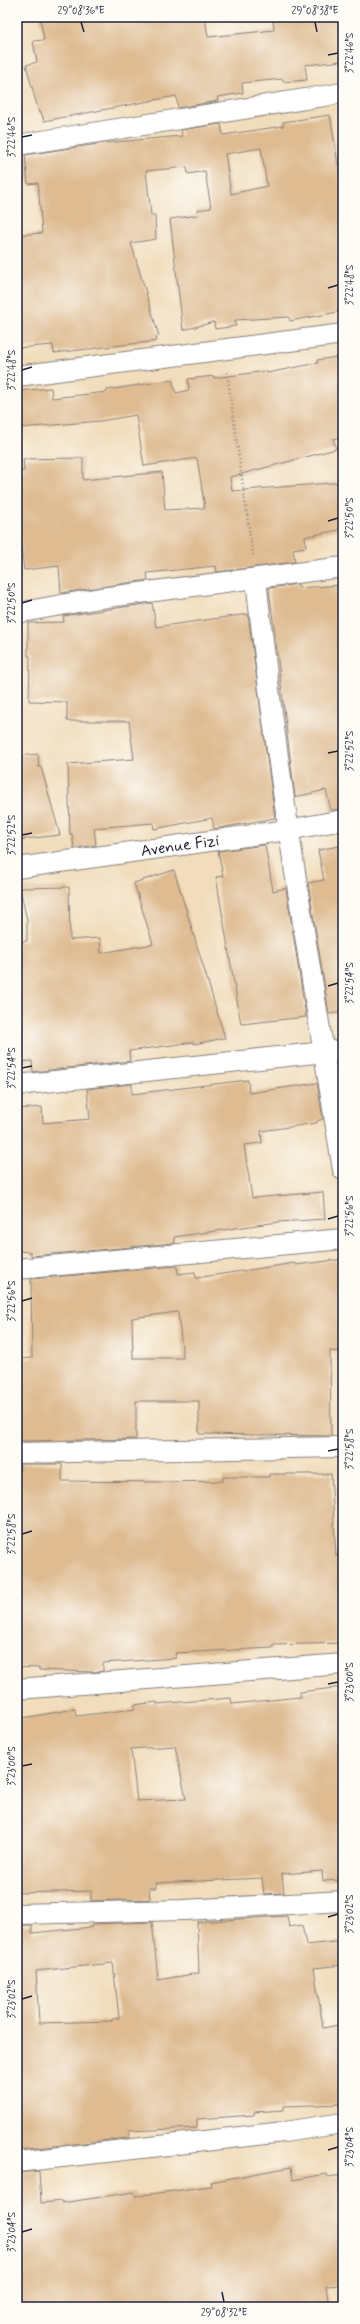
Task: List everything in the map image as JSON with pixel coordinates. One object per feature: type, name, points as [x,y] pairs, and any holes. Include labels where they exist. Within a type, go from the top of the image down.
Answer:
[{"type":"street","points":[[17,145],[343,93]]},
{"type":"street","points":[[17,376],[224,351],[343,334]]},
{"type":"street","points":[[17,613],[100,598],[343,567]]},
{"type":"street","points":[[256,579],[269,702],[288,830],[334,1051],[343,1170]]},
{"type":"street","name":"Avenue Fizi","points":[[17,868],[288,830],[343,820]]},
{"type":"street","points":[[17,1085],[334,1051]]},
{"type":"street","points":[[17,1269],[343,1239]]},
{"type":"street","points":[[17,1453],[343,1448]]},
{"type":"street","points":[[17,1689],[343,1664]]},
{"type":"street","points":[[17,1914],[184,1910],[343,1901]]},
{"type":"street","points":[[17,2162],[284,2132],[343,2123]]},
{"type":"path","points":[[224,351],[256,579]]},
{"type":"building","points":[[40,17],[205,17],[208,37],[274,30],[273,17],[343,17],[343,61],[305,65],[307,80],[283,82],[283,79],[242,83],[243,93],[217,97],[218,101],[178,108],[176,96],[44,121],[41,112],[39,113],[26,65],[37,62],[33,41],[44,40]]},
{"type":"building","points":[[330,115],[340,177],[343,177],[343,311],[290,321],[289,317],[235,320],[236,326],[215,329],[214,322],[183,330],[170,219],[198,215],[197,210],[211,208],[205,171],[188,174],[187,167],[146,171],[151,215],[155,215],[156,239],[131,243],[159,336],[156,337],[157,341],[54,353],[53,345],[17,348],[17,235],[42,233],[38,183],[28,184],[25,155],[104,143],[182,136],[181,130],[221,124],[223,135],[283,126],[283,122]],"holes":[[[261,148],[267,186],[231,194],[225,154]]]},
{"type":"building","points":[[343,356],[343,437],[333,439],[336,449],[230,477],[232,491],[343,482],[343,529],[305,537],[306,547],[293,549],[295,562],[217,572],[216,566],[147,573],[148,580],[61,593],[59,566],[24,570],[17,512],[17,472],[24,471],[23,459],[83,458],[83,480],[162,472],[165,510],[205,508],[197,458],[144,466],[136,415],[100,421],[20,428],[17,391],[51,388],[52,398],[107,392],[107,390],[172,380],[176,393],[189,390],[188,379],[214,376],[214,378],[266,371],[267,373],[318,363],[317,360]]},
{"type":"building","points":[[298,584],[298,588],[343,585],[343,809],[331,810],[326,790],[295,797],[269,588]]},
{"type":"building","points":[[152,603],[156,627],[248,614],[275,818],[214,829],[212,818],[154,829],[153,823],[94,828],[96,845],[74,848],[72,834],[70,834],[68,764],[134,759],[129,721],[67,721],[67,702],[29,701],[30,656],[28,656],[28,623],[64,622],[63,616]]},
{"type":"building","points":[[38,754],[39,767],[41,767],[60,835],[17,840],[17,756]]},
{"type":"building","points":[[265,845],[273,891],[286,888],[306,1017],[241,1024],[216,877],[223,876],[218,851]]},
{"type":"building","points":[[339,846],[343,870],[343,957],[340,958],[341,965],[337,965],[343,1012],[329,1014],[308,883],[324,880],[318,850]]},
{"type":"building","points":[[174,870],[225,1038],[194,1044],[194,1042],[129,1051],[130,1061],[33,1072],[32,1061],[17,1062],[17,942],[27,941],[27,920],[20,888],[69,887],[70,940],[100,938],[101,953],[153,944],[134,883]]},
{"type":"building","points":[[248,1080],[249,1093],[317,1083],[323,1119],[317,1121],[317,1123],[261,1131],[262,1143],[244,1145],[252,1198],[323,1192],[325,1219],[278,1222],[174,1237],[175,1243],[31,1256],[31,1252],[17,1251],[17,1109],[42,1107],[43,1123],[90,1119],[87,1089],[132,1084],[132,1094]]},
{"type":"building","points":[[343,1259],[343,1352],[330,1351],[331,1436],[199,1434],[199,1401],[136,1401],[136,1439],[19,1441],[20,1359],[32,1358],[31,1279],[177,1266],[178,1274],[195,1272],[196,1278],[295,1263],[296,1265]],"holes":[[[178,1312],[183,1358],[133,1358],[132,1318]]]},
{"type":"building","points":[[19,1464],[62,1464],[62,1481],[223,1481],[223,1477],[269,1477],[269,1474],[331,1474],[336,1556],[343,1555],[343,1643],[273,1645],[273,1648],[175,1653],[176,1658],[103,1663],[103,1671],[94,1672],[39,1670],[39,1668],[17,1667],[19,1503],[17,1503],[17,1470],[20,1470]]},
{"type":"building","points":[[343,1687],[343,1880],[323,1881],[322,1871],[282,1874],[284,1893],[264,1894],[262,1878],[156,1883],[156,1888],[149,1888],[150,1899],[91,1901],[91,1891],[17,1893],[17,1719],[75,1709],[76,1716],[135,1709],[134,1705],[157,1702],[157,1704],[231,1698],[232,1704],[300,1697],[300,1692]],"holes":[[[175,1746],[186,1799],[137,1801],[131,1749]]]},
{"type":"building","points":[[287,1916],[289,1927],[302,1925],[306,1945],[343,1941],[343,1965],[314,1968],[323,2028],[343,2024],[343,2104],[283,2106],[283,2110],[254,2112],[254,2115],[197,2119],[197,2128],[129,2131],[129,2138],[17,2150],[17,1925],[32,1925],[32,1933],[92,1927],[92,1924],[152,1922],[158,1980],[199,1973],[197,1922]],"holes":[[[113,1963],[119,2018],[112,2019],[112,2021],[39,2023],[36,1971]]]},
{"type":"building","points":[[291,2167],[293,2180],[326,2174],[327,2177],[343,2175],[343,2250],[337,2251],[339,2285],[326,2286],[329,2307],[17,2307],[17,2173],[39,2171],[41,2203],[62,2201],[62,2203],[134,2192],[135,2196],[211,2186],[210,2182]]}]
